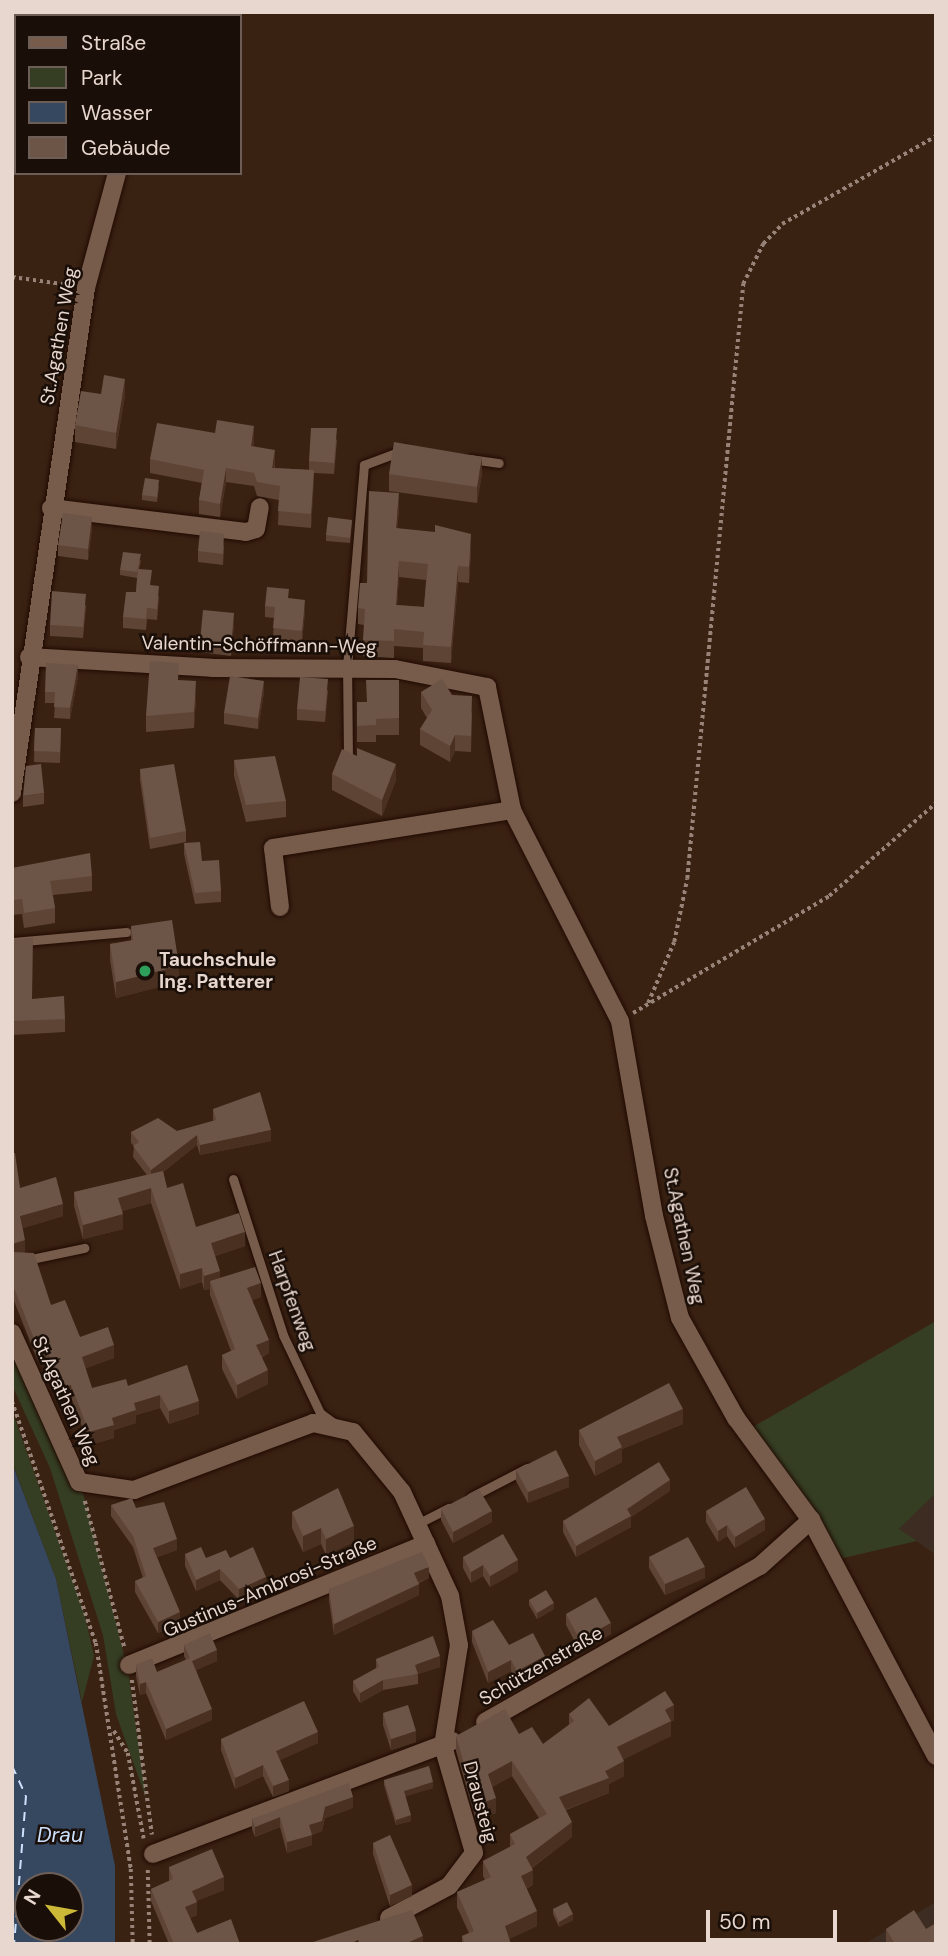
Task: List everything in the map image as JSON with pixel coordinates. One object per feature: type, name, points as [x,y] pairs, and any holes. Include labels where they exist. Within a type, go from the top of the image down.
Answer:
[{"type":"street","name":"St.Agathen Weg","points":[[12,793],[29,657],[86,288],[116,175]]},
{"type":"street","points":[[51,508],[246,532],[256,529],[260,507]]},
{"type":"street","name":"Valentin-Schöffmann-Weg","points":[[29,657],[212,668],[347,667],[487,687]]},
{"type":"street","name":"St.Agathen Weg","points":[[487,687],[512,810],[620,1021],[654,1216],[680,1318],[736,1418],[811,1520],[936,1756]]},
{"type":"street","points":[[280,907],[274,848],[512,810]]},
{"type":"street","name":"St.Agathen Weg","points":[[12,1333],[79,1482],[134,1490],[289,1429],[336,1424]]},
{"type":"street","points":[[336,1424],[367,1444],[417,1524],[450,1596],[459,1645],[443,1746]]},
{"type":"street","name":"Schützenstraße","points":[[150,1854],[443,1746],[760,1566],[811,1520]]},
{"type":"street","name":"Gustinus-Ambrosi-Straße","points":[[129,1665],[426,1544]]},
{"type":"street","name":"Drausteig","points":[[370,1925],[449,1886],[470,1863],[472,1846],[443,1746]]},
{"type":"lane","points":[[348,758],[347,667],[363,465],[397,449],[423,453]]},
{"type":"lane","points":[[461,458],[499,463]]},
{"type":"lane","points":[[12,942],[127,932]]},
{"type":"lane","name":"Harpfenweg","points":[[233,1179],[283,1335],[320,1413],[336,1424]]},
{"type":"lane","points":[[12,1263],[84,1248]]},
{"type":"lane","points":[[417,1524],[532,1465]]},
{"type":"path","points":[[648,1003],[674,942],[687,879],[743,284],[782,224],[936,136]]},
{"type":"path","points":[[12,277],[86,288]]},
{"type":"path","points":[[620,1021],[829,896],[936,803]]},
{"type":"path","points":[[12,1401],[96,1643],[114,1731],[133,1944]]},
{"type":"path","points":[[79,1482],[129,1665],[150,1854],[150,1944]]},
{"type":"path","points":[[114,1731],[128,1753],[150,1854]]},
{"type":"shaded area","points":[[936,1493],[936,1555],[899,1529]]},
{"type":"shaded area","points":[[936,1902],[936,1944],[864,1944]]},
{"type":"green space","points":[[936,1321],[936,1493],[899,1529],[917,1541],[843,1558],[751,1428]]},
{"type":"green space","points":[[12,1344],[83,1493],[128,1671],[146,1798],[116,1714],[103,1635],[50,1468],[12,1385]]},
{"type":"green space","points":[[12,1411],[84,1612],[94,1656],[82,1702],[56,1579],[12,1462]]},
{"type":"water","name":"Drau","points":[[12,1463],[56,1579],[115,1866],[115,1944],[12,1944]]},
{"type":"building","points":[[104,375],[125,379],[116,433],[75,425],[81,391],[101,394]]},
{"type":"building","points":[[217,420],[254,426],[251,446],[275,450],[272,468],[314,470],[311,514],[278,511],[280,486],[257,482],[254,473],[226,468],[220,504],[199,500],[204,470],[150,459],[157,423],[215,433]]},
{"type":"building","points":[[311,428],[337,428],[334,463],[309,461]]},
{"type":"building","points":[[394,442],[482,457],[477,487],[389,474]]},
{"type":"building","points":[[145,478],[159,480],[157,497],[142,495]]},
{"type":"building","points":[[369,491],[399,493],[396,528],[435,532],[435,525],[471,534],[469,567],[458,566],[451,647],[423,645],[424,632],[394,629],[394,641],[363,640],[365,609],[358,608],[360,583],[367,583]],"holes":[[[399,561],[428,564],[424,607],[396,605]]]},
{"type":"building","points":[[63,513],[92,517],[88,549],[58,545]]},
{"type":"building","points":[[328,517],[352,520],[350,538],[326,535]]},
{"type":"building","points":[[200,531],[224,534],[223,554],[198,551]]},
{"type":"building","points":[[123,552],[141,554],[137,572],[120,570]]},
{"type":"building","points":[[138,569],[152,570],[150,585],[159,586],[157,609],[147,608],[146,619],[123,617],[126,592],[136,592]]},
{"type":"building","points":[[267,587],[289,589],[288,598],[305,600],[302,631],[273,628],[275,607],[265,606]]},
{"type":"building","points":[[52,591],[86,594],[83,627],[50,625]]},
{"type":"building","points":[[203,610],[234,613],[231,645],[200,641]]},
{"type":"building","points":[[150,661],[179,663],[178,680],[196,681],[194,712],[146,716]]},
{"type":"building","points":[[46,663],[78,665],[70,708],[54,707],[55,692],[45,692]]},
{"type":"building","points":[[230,676],[264,681],[258,718],[224,713]]},
{"type":"building","points":[[300,677],[328,679],[325,711],[297,709]]},
{"type":"building","points":[[442,679],[452,695],[472,696],[471,736],[455,735],[450,746],[420,729],[432,710],[421,692]]},
{"type":"building","points":[[366,680],[399,680],[399,718],[376,719],[376,725],[357,726],[357,702],[367,702]]},
{"type":"building","points":[[35,728],[61,728],[60,752],[34,751]]},
{"type":"building","points":[[357,748],[396,764],[382,800],[332,774],[342,749],[357,756]]},
{"type":"building","points":[[275,756],[286,801],[246,805],[234,760]]},
{"type":"building","points":[[41,764],[44,793],[23,796],[26,766]]},
{"type":"building","points":[[174,764],[186,831],[150,838],[140,769]]},
{"type":"building","points":[[200,842],[202,861],[219,860],[221,891],[195,893],[184,843]]},
{"type":"building","points":[[90,853],[92,876],[50,881],[55,908],[24,913],[22,899],[12,900],[12,868]]},
{"type":"building","name":"Tauchschule Ing. Patterer","points":[[172,920],[179,966],[116,982],[110,944],[133,940],[131,926]]},
{"type":"building","points":[[33,938],[32,999],[64,996],[65,1019],[12,1021],[12,939]]},
{"type":"building","points":[[260,1092],[271,1130],[200,1145],[197,1135],[151,1170],[133,1146],[139,1142],[131,1132],[158,1118],[177,1131],[216,1120],[213,1109]]},
{"type":"building","points":[[12,1153],[15,1153],[20,1188],[56,1177],[63,1204],[20,1216],[25,1240],[12,1244]]},
{"type":"building","points":[[163,1171],[167,1188],[183,1183],[196,1227],[239,1213],[245,1232],[211,1243],[220,1271],[204,1276],[202,1268],[180,1274],[151,1188],[118,1198],[123,1214],[83,1225],[74,1192]]},
{"type":"building","points":[[12,1252],[34,1253],[51,1305],[65,1300],[80,1337],[108,1327],[114,1345],[82,1357],[92,1388],[126,1379],[128,1386],[187,1365],[199,1401],[169,1411],[160,1395],[134,1403],[136,1410],[112,1418],[114,1425],[89,1432],[71,1385],[61,1388],[46,1346],[38,1349],[12,1283]]},
{"type":"building","points":[[255,1267],[261,1283],[247,1288],[269,1340],[256,1345],[268,1370],[237,1385],[222,1355],[235,1349],[210,1281]]},
{"type":"building","points":[[669,1383],[683,1409],[617,1437],[622,1447],[595,1461],[579,1430]]},
{"type":"building","points":[[556,1450],[569,1476],[528,1492],[516,1470]]},
{"type":"building","points":[[659,1462],[670,1480],[627,1509],[631,1516],[576,1546],[563,1521]]},
{"type":"building","points":[[746,1487],[765,1519],[735,1537],[727,1525],[718,1531],[706,1511]]},
{"type":"building","points":[[338,1488],[354,1526],[326,1539],[321,1528],[303,1536],[292,1512]]},
{"type":"building","points":[[479,1489],[492,1511],[453,1532],[441,1509]]},
{"type":"building","points":[[132,1498],[136,1508],[164,1502],[177,1539],[153,1548],[180,1612],[158,1622],[135,1581],[146,1576],[133,1536],[111,1505]]},
{"type":"building","points":[[503,1534],[518,1560],[490,1576],[483,1565],[471,1572],[463,1557]]},
{"type":"building","points":[[688,1537],[705,1567],[665,1584],[649,1557]]},
{"type":"building","points":[[201,1547],[206,1558],[226,1550],[230,1558],[253,1547],[266,1577],[239,1589],[220,1569],[196,1580],[185,1554]]},
{"type":"building","points":[[422,1552],[429,1567],[414,1573],[419,1584],[334,1624],[329,1589]]},
{"type":"building","points":[[546,1590],[554,1603],[537,1613],[529,1600]]},
{"type":"building","points":[[596,1597],[611,1623],[580,1640],[566,1614]]},
{"type":"building","points":[[493,1620],[509,1645],[533,1633],[545,1656],[517,1671],[511,1660],[488,1672],[472,1631]]},
{"type":"building","points":[[210,1633],[217,1650],[192,1661],[212,1709],[166,1729],[146,1682],[140,1684],[136,1665],[152,1658],[157,1672],[190,1658],[184,1645]]},
{"type":"building","points":[[433,1636],[440,1656],[415,1665],[418,1674],[383,1680],[360,1693],[353,1681],[379,1667],[376,1659]]},
{"type":"building","points":[[665,1691],[674,1705],[665,1710],[671,1721],[617,1747],[624,1761],[605,1771],[609,1778],[559,1797],[572,1822],[526,1857],[533,1870],[521,1876],[537,1911],[505,1926],[511,1944],[465,1944],[462,1936],[474,1931],[457,1892],[491,1877],[483,1861],[515,1844],[510,1834],[547,1814],[512,1761],[488,1774],[496,1798],[476,1805],[456,1736],[505,1709],[519,1734],[532,1727],[543,1744],[574,1721],[569,1714],[589,1698],[609,1726]]},
{"type":"building","points":[[304,1701],[318,1732],[276,1751],[289,1780],[273,1786],[263,1765],[235,1778],[221,1739]]},
{"type":"building","points":[[408,1705],[416,1731],[391,1739],[383,1713]]},
{"type":"building","points":[[429,1766],[433,1782],[404,1791],[411,1815],[396,1820],[384,1780]]},
{"type":"building","points":[[349,1783],[353,1797],[325,1807],[322,1821],[309,1825],[312,1835],[287,1842],[280,1817],[255,1827],[252,1819]]},
{"type":"building","points":[[390,1835],[412,1885],[390,1895],[373,1843]]},
{"type":"building","points":[[212,1849],[224,1877],[192,1891],[197,1902],[185,1907],[197,1933],[231,1919],[240,1944],[174,1944],[151,1889],[173,1879],[169,1867]]},
{"type":"building","points":[[567,1902],[573,1914],[559,1922],[553,1909]]},
{"type":"building","points":[[412,1910],[423,1936],[405,1944],[360,1944],[358,1940],[350,1944],[307,1944]]},
{"type":"building","points":[[914,1910],[926,1929],[936,1923],[936,1944],[895,1944],[886,1929]]},
{"type":"ferry route","points":[[12,1766],[26,1796],[14,1944]]},
{"type":"place","name":"Tauchschule Ing. Patterer","points":[[145,971]]}]
